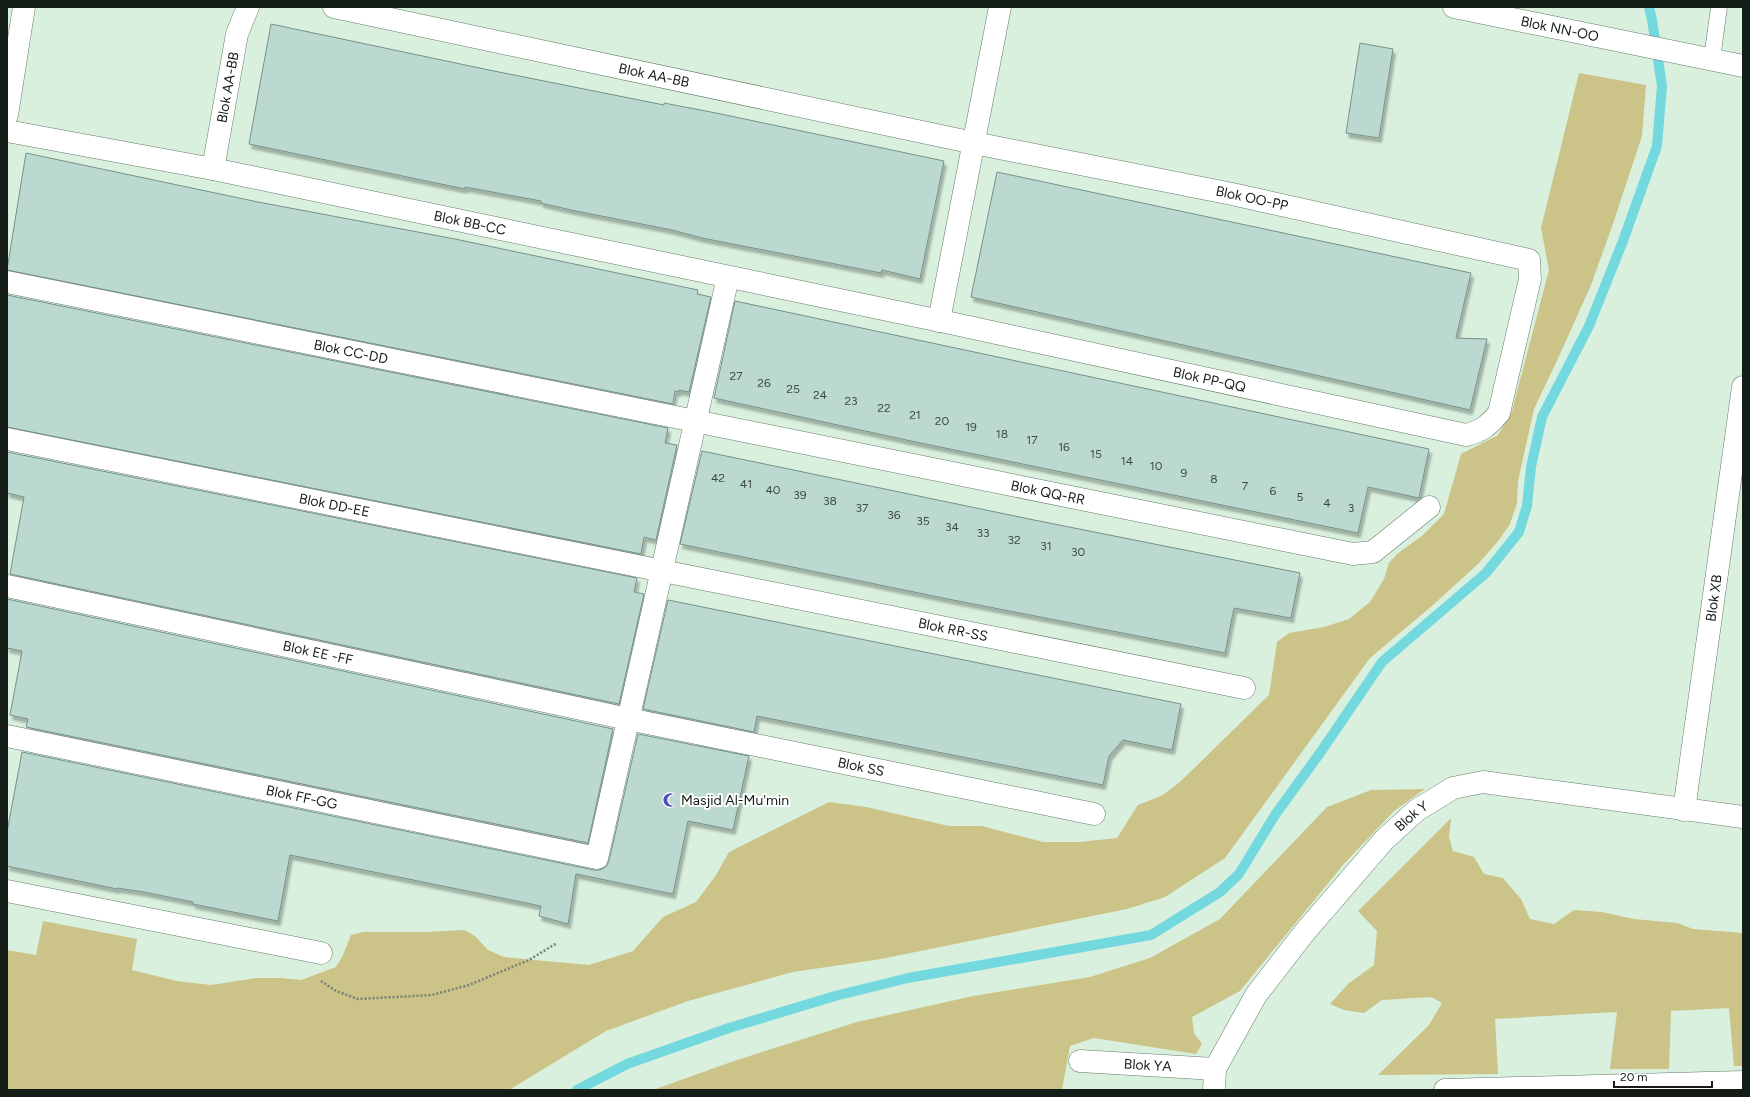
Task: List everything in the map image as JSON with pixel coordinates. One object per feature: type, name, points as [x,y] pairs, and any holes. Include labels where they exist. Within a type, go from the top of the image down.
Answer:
[{"type":"street","points":[[7,115],[11,62],[24,7]]},
{"type":"street","name":"Blok AA-BB","points":[[213,169],[237,34],[248,7]]},
{"type":"street","name":"Blok AA-BB","points":[[334,7],[974,143]]},
{"type":"street","points":[[939,321],[1000,7]]},
{"type":"street","name":"Blok NN-OO","points":[[1454,7],[1743,66]]},
{"type":"street","name":"Blok BB-CC","points":[[7,131],[213,169],[939,321]]},
{"type":"street","name":"Blok OO-PP","points":[[974,143],[1232,194],[1529,260],[1530,279],[1498,413],[1480,432]]},
{"type":"street","points":[[628,720],[728,277]]},
{"type":"street","name":"Blok CC-DD","points":[[7,282],[695,422]]},
{"type":"street","name":"Blok PP-QQ","points":[[939,321],[1466,435],[1480,432]]},
{"type":"street","name":"Blok XB","points":[[1684,810],[1743,387]]},
{"type":"street","name":"Blok QQ-RR","points":[[695,422],[1353,554],[1373,552],[1429,507]]},
{"type":"street","name":"Blok DD-EE","points":[[7,439],[661,571]]},
{"type":"street","name":"Blok RR-SS","points":[[661,571],[1244,688]]},
{"type":"street","name":"Blok EE -FF","points":[[7,586],[628,720]]},
{"type":"street","name":"Blok SS","points":[[628,720],[1094,814]]},
{"type":"street","name":"Blok FF-GG","points":[[7,736],[597,858],[628,720]]},
{"type":"street","name":"Blok Y","points":[[1215,1080],[1256,995],[1350,878],[1384,840],[1416,810],[1453,788],[1483,782],[1743,817]]},
{"type":"street","points":[[7,891],[321,953]]},
{"type":"street","name":"Blok YA","points":[[1080,1061],[1215,1080]]},
{"type":"street","points":[[1445,1090],[1743,1082]]},
{"type":"lane","points":[[1712,59],[1719,7]]},
{"type":"path","points":[[316,976],[336,991],[358,999],[432,995],[475,982],[529,960],[558,943]]},
{"type":"shaded area","points":[[1579,73],[1646,85],[1642,136],[1591,285],[1534,409],[1518,481],[1517,503],[1510,524],[1499,540],[1478,564],[1433,605],[1370,658],[1225,858],[1165,897],[1127,909],[881,959],[793,972],[688,1001],[606,1031],[509,1090],[7,1090],[7,950],[36,955],[43,921],[137,939],[132,970],[177,981],[211,985],[256,978],[301,980],[336,967],[343,955],[351,935],[363,932],[427,932],[464,930],[475,936],[488,950],[504,957],[589,965],[633,951],[663,917],[696,902],[716,875],[729,852],[829,802],[866,807],[949,826],[982,826],[1043,842],[1079,842],[1117,838],[1138,805],[1163,795],[1181,781],[1269,695],[1277,642],[1289,633],[1324,627],[1349,619],[1370,602],[1384,579],[1389,563],[1397,554],[1423,535],[1444,514],[1461,454],[1498,435],[1512,411],[1549,270],[1541,228]]},
{"type":"shaded area","points":[[1425,789],[1394,811],[1343,865],[1240,991],[1192,1017],[1194,1033],[1202,1044],[1196,1054],[1094,1038],[1070,1046],[1062,1090],[653,1090],[734,1061],[857,1022],[973,996],[1090,977],[1150,958],[1220,919],[1327,807],[1371,790]]},
{"type":"shaded area","points":[[1451,818],[1449,837],[1453,851],[1474,857],[1484,874],[1503,878],[1521,899],[1530,919],[1554,924],[1574,910],[1602,912],[1634,919],[1677,923],[1693,929],[1743,933],[1743,1066],[1734,1066],[1729,1008],[1671,1011],[1669,1069],[1610,1069],[1617,1012],[1495,1019],[1498,1074],[1378,1075],[1429,1025],[1442,1003],[1431,997],[1382,1000],[1364,1013],[1344,1010],[1330,1004],[1348,984],[1374,965],[1377,931],[1358,911]]},
{"type":"building","points":[[271,24],[489,70],[664,105],[664,103],[716,113],[944,161],[920,279],[882,270],[881,273],[702,238],[672,230],[571,210],[541,203],[541,201],[465,187],[465,189],[249,144]]},
{"type":"building","points":[[1360,43],[1393,49],[1379,138],[1346,133]]},
{"type":"building","points":[[26,153],[258,202],[455,239],[698,290],[697,294],[711,297],[689,392],[679,390],[679,392],[675,391],[673,404],[7,270]]},
{"type":"building","points":[[997,172],[1471,273],[1456,338],[1487,339],[1470,410],[971,297]]},
{"type":"building","points":[[7,295],[668,428],[665,443],[677,445],[656,540],[644,537],[641,554],[7,427]]},
{"type":"building","points":[[735,301],[1429,449],[1419,498],[1368,487],[1358,533],[911,441],[714,398]]},
{"type":"building","points":[[702,451],[1034,520],[1300,573],[1291,618],[1234,608],[1225,653],[953,600],[680,544]]},
{"type":"building","points":[[7,452],[637,578],[634,592],[644,594],[619,704],[10,574],[24,497],[7,493]]},
{"type":"building","points":[[7,599],[613,729],[588,843],[26,727],[28,719],[10,715],[22,651],[7,648]]},
{"type":"building","points":[[668,600],[1181,704],[1172,750],[1123,740],[1109,756],[1103,785],[757,716],[754,732],[643,709]]},
{"type":"building","points":[[638,734],[749,756],[733,830],[688,821],[673,894],[576,874],[568,924],[539,916],[541,906],[290,855],[278,921],[193,904],[193,902],[144,892],[117,889],[7,866],[7,832],[22,752],[594,870],[600,870],[606,867],[609,861]]},
{"type":"waterway","points":[[577,1090],[627,1064],[729,1028],[835,996],[908,978],[1151,935],[1220,892],[1239,874],[1275,815],[1320,753],[1382,662],[1486,573],[1519,532],[1527,506],[1531,467],[1542,417],[1589,326],[1623,241],[1657,146],[1662,86],[1649,7]]},
{"type":"place","name":"Masjid Al-Mu'min","points":[[670,800]]}]
